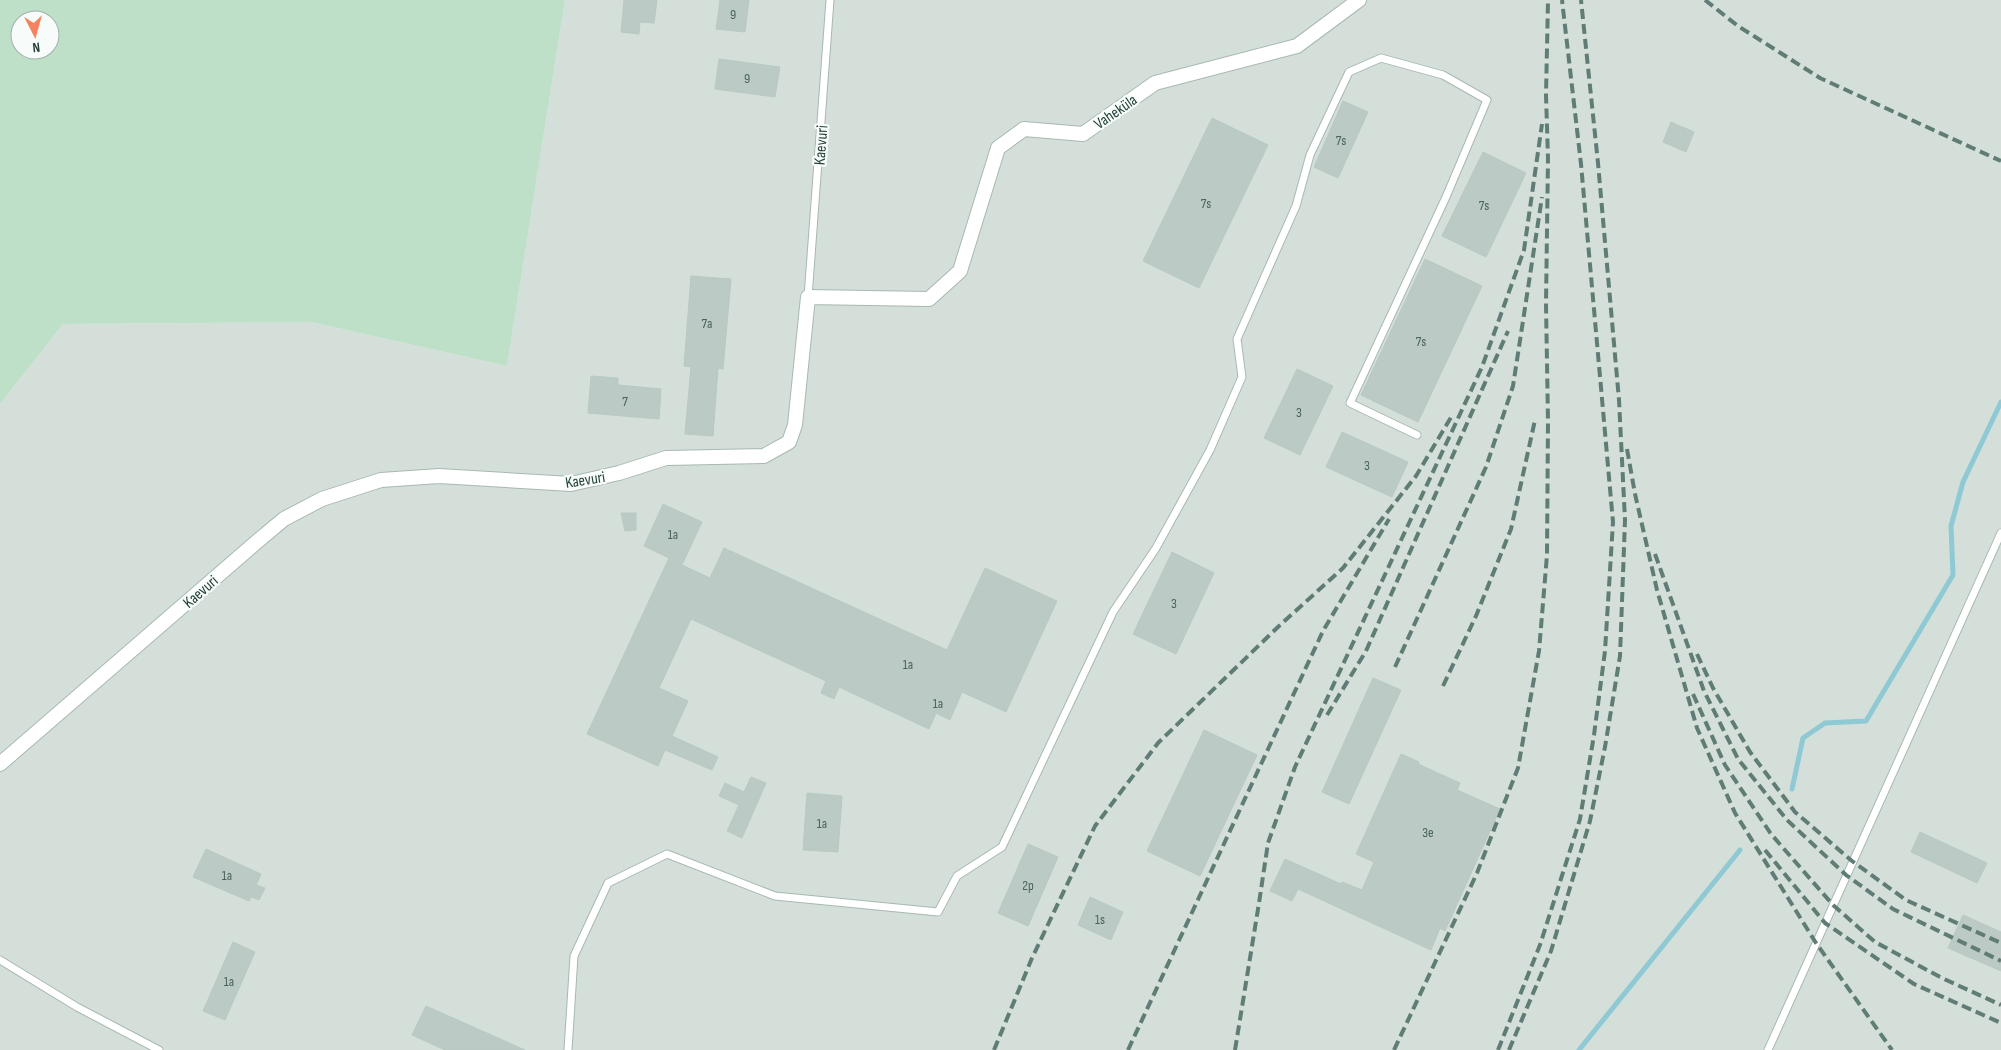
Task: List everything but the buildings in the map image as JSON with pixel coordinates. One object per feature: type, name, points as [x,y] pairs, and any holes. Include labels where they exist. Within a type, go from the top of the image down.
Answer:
[{"type":"street","name":"Vaheküla","points":[[808,297],[929,299],[960,271],[998,148],[1024,129],[1083,134],[1155,84],[1297,46],[1359,0]]},
{"type":"street","name":"Kaevuri","points":[[0,764],[284,519],[322,499],[381,480],[439,476],[571,484],[619,473],[666,458],[764,456],[789,442],[795,426],[808,297]]},
{"type":"lane","name":"Kaevuri","points":[[808,297],[830,0]]},
{"type":"lane","points":[[568,1050],[574,956],[608,883],[667,854],[775,896],[938,912],[957,876],[1002,847],[1113,612],[1156,548],[1210,450],[1242,377],[1237,339],[1296,206],[1310,155],[1330,109],[1349,72],[1381,58],[1443,75],[1487,100],[1446,197],[1350,403],[1417,436]]},
{"type":"lane","points":[[1768,1050],[2001,533]]},
{"type":"lane","points":[[0,960],[77,1007],[159,1050]]},
{"type":"shaded area","points":[[565,0],[2001,0],[2001,1050],[0,1050],[0,404],[63,324],[311,322],[507,366]]},
{"type":"green space","points":[[0,0],[565,0],[507,366],[311,322],[63,324],[0,404]]},
{"type":"waterway","points":[[1792,789],[1803,738],[1825,723],[1866,721],[1953,575],[1951,526],[1963,482],[2001,402]]},
{"type":"waterway","points":[[1579,1050],[1740,850]]},
{"type":"railway","points":[[1498,1050],[1540,945],[1580,819],[1605,651],[1613,522],[1581,164],[1562,0]]},
{"type":"railway","points":[[1509,1050],[1551,951],[1590,821],[1605,747],[1620,656],[1625,520],[1619,400],[1598,163],[1581,0]]},
{"type":"railway","points":[[1705,0],[1738,26],[1820,78],[2001,161]]},
{"type":"railway","points":[[1394,1050],[1477,873],[1518,768],[1539,651],[1547,555],[1548,421],[1546,304],[1548,158],[1546,95],[1548,1]]},
{"type":"railway","points":[[1235,1050],[1268,843],[1295,767],[1482,367],[1524,250],[1542,124]]},
{"type":"railway","points":[[1395,667],[1486,467],[1513,386],[1542,197]]},
{"type":"railway","points":[[1327,715],[1366,651],[1508,331]]},
{"type":"railway","points":[[994,1050],[1032,958],[1095,826],[1158,743],[1279,626],[1343,568],[1416,476],[1453,414]]},
{"type":"railway","points":[[1443,686],[1476,616],[1511,529],[1535,420]]},
{"type":"railway","points":[[1627,449],[1635,494],[1657,590],[1697,728],[1735,813],[1816,943],[1892,1050]]},
{"type":"railway","points":[[1128,1050],[1323,631],[1389,519]]},
{"type":"railway","points":[[1655,554],[1704,691],[1738,759],[1787,820],[1846,875],[1893,909],[2001,961]]},
{"type":"railway","points":[[1697,654],[1713,688],[1750,752],[1795,812],[1852,861],[1906,900],[2001,943]]},
{"type":"railway","points":[[1693,694],[1725,765],[1771,834],[1833,905],[1875,942],[1942,978],[2001,1005]]},
{"type":"railway","points":[[1765,850],[1825,923],[1914,984],[2001,1023]]}]
